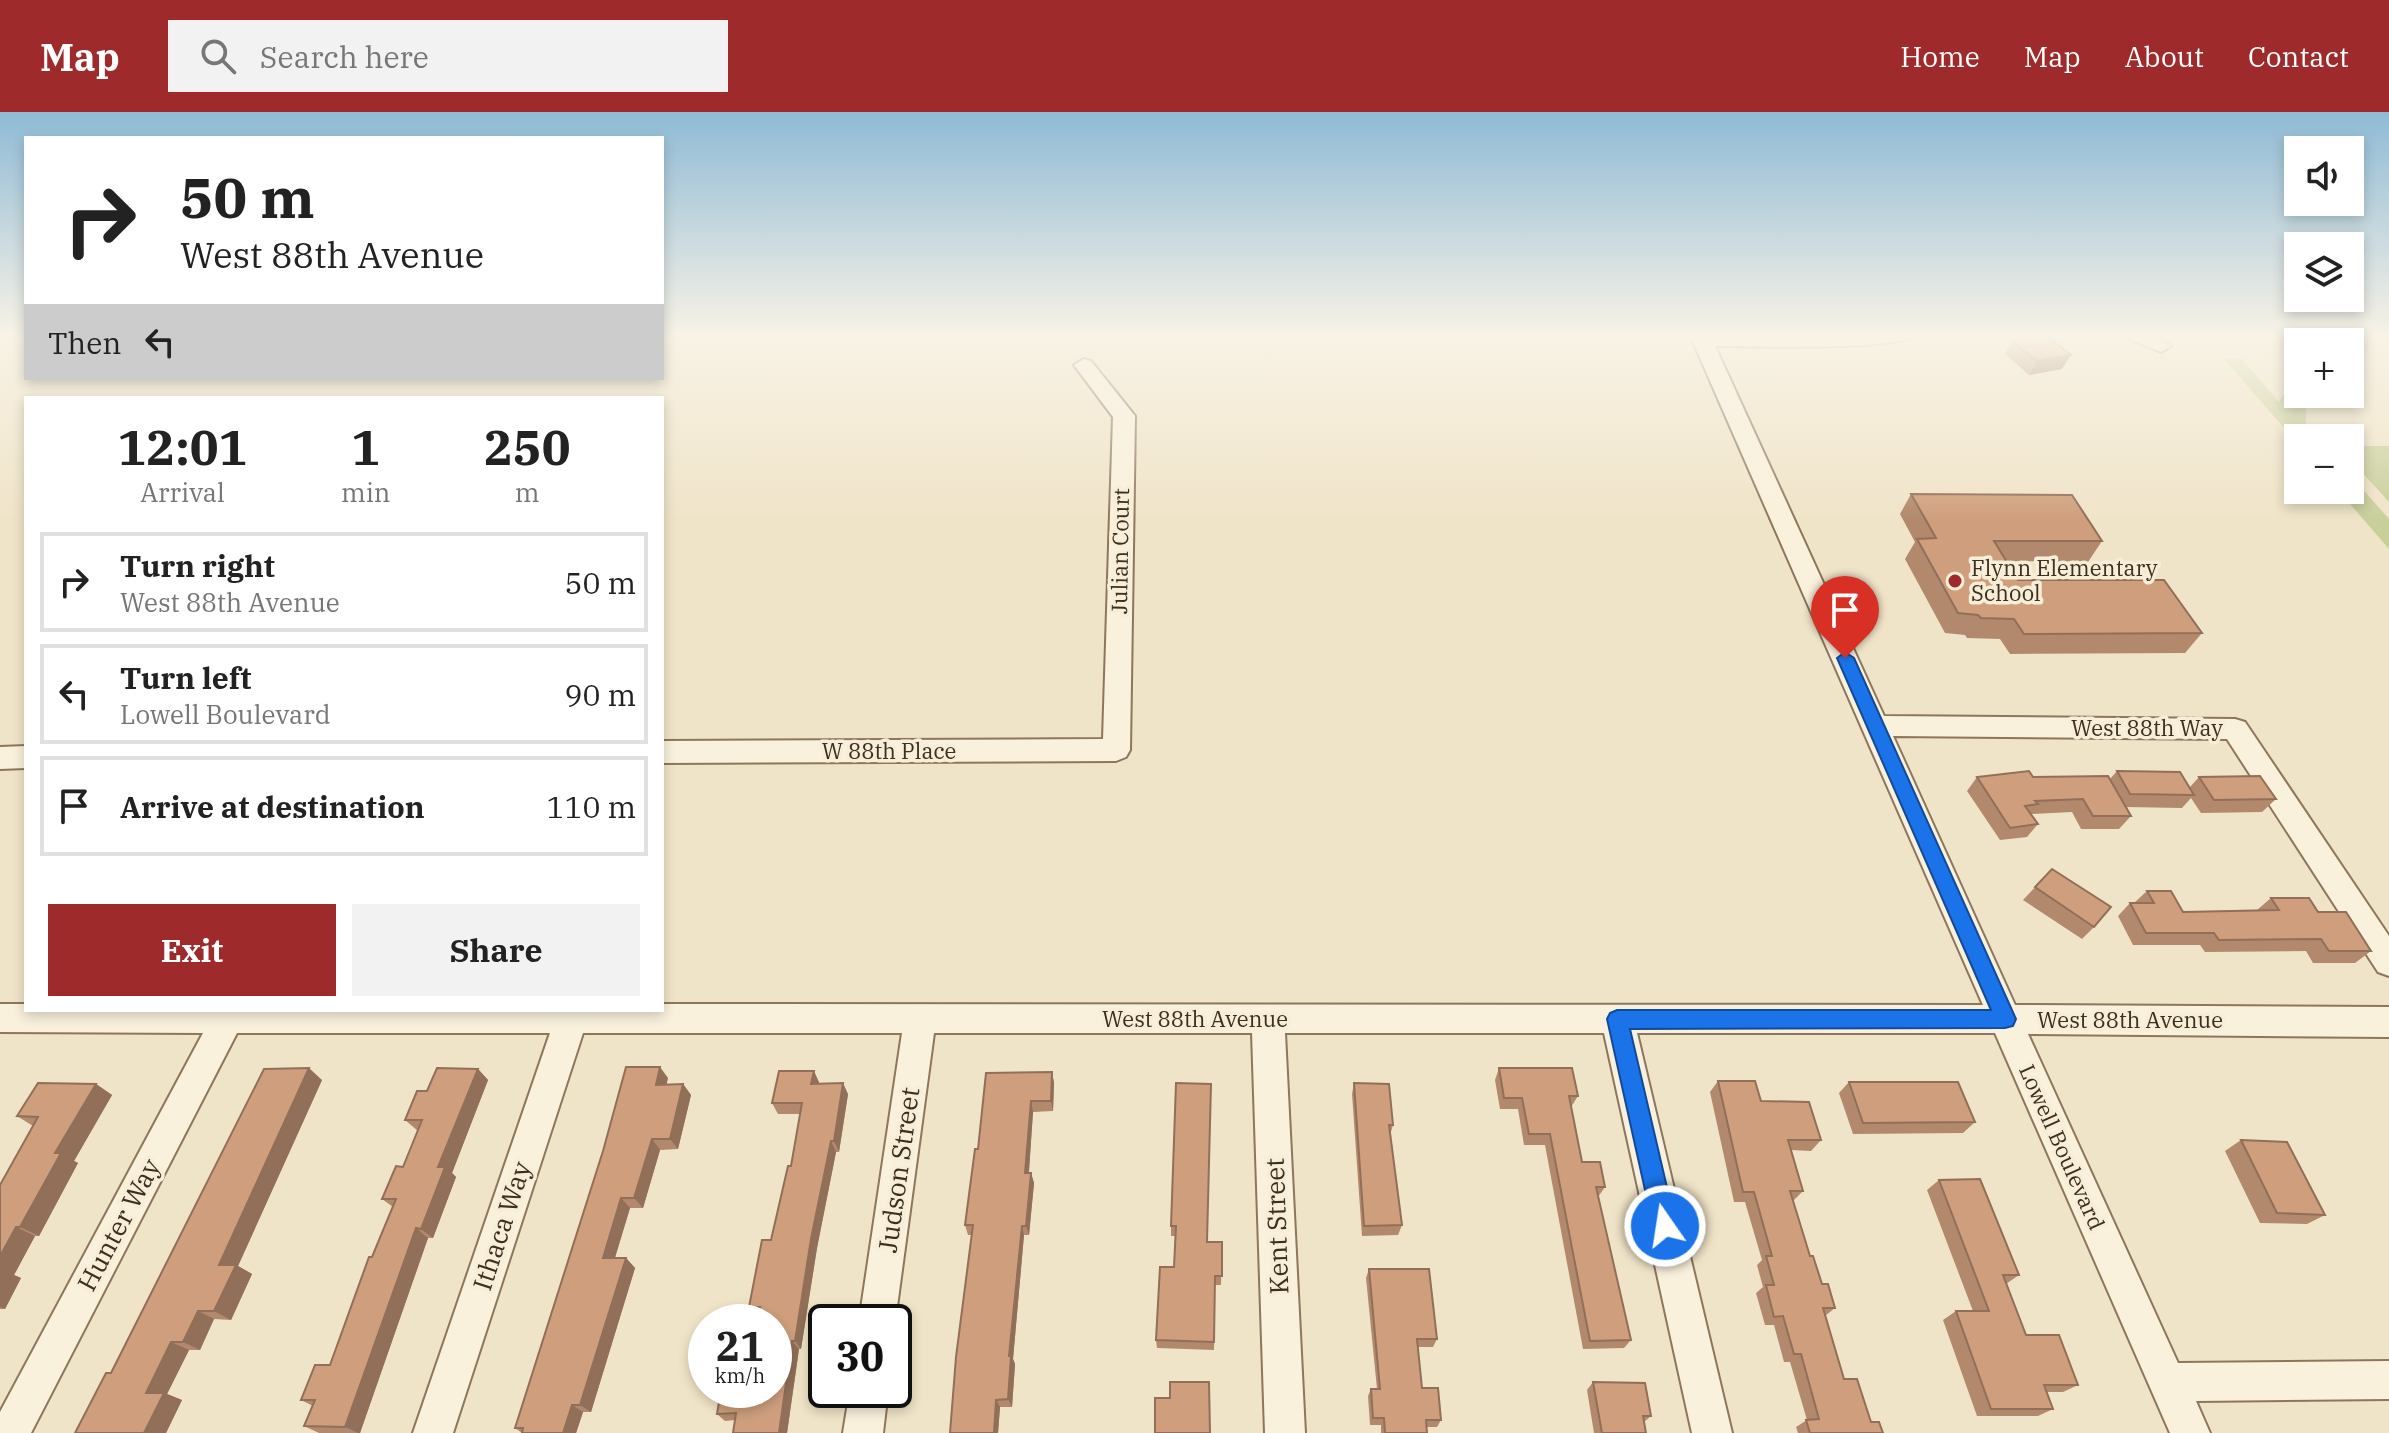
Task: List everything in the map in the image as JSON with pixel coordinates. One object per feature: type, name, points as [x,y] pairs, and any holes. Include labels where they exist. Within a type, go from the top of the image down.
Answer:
[{"type":"street","name":"Julian Court","points":[[1109,397],[1124,416],[1116,750]]},
{"type":"street","name":"Lowell Boulevard","points":[[1727,397],[2190,1433]]},
{"type":"street","name":"West 88th Way","points":[[1875,726],[2235,729],[2389,962]]},
{"type":"street","name":"W 88th Place","points":[[664,752],[1116,750]]},
{"type":"street","points":[[0,758],[24,757]]},
{"type":"street","name":"Hunter Way","points":[[10,1433],[228,1017]]},
{"type":"street","name":"West 88th Avenue","points":[[0,1018],[2389,1022]]},
{"type":"street","name":"Ithaca Way","points":[[433,1433],[571,1019]]},
{"type":"street","name":"Judson Street","points":[[880,1304],[920,1019]]},
{"type":"street","name":"Kent Street","points":[[1268,1019],[1285,1433]]},
{"type":"street","points":[[1617,1019],[1712,1433]]},
{"type":"street","points":[[2168,1382],[2389,1380]]},
{"type":"street","points":[[863,1433],[866,1408]]},
{"type":"green space","points":[[2257,397],[2274,397],[2279,402],[2284,397],[2284,408],[2306,408],[2306,424],[2284,424],[2284,428]]},
{"type":"green space","points":[[2364,446],[2389,446],[2389,502],[2364,474]]},
{"type":"green space","points":[[2364,491],[2389,519],[2389,549],[2350,504],[2364,504]]},
{"type":"building","points":[[1911,494],[2072,495],[2102,541],[1994,541],[2018,580],[2164,580],[2202,633],[2024,634],[2014,619],[1981,618],[1958,613],[1917,539],[1936,538]]},
{"type":"building","points":[[2029,771],[2033,777],[2108,776],[2131,816],[2093,816],[2083,799],[2035,801],[2038,804],[2025,806],[2038,824],[2010,828],[1977,777]]},
{"type":"building","points":[[2117,771],[2180,772],[2194,795],[2130,794]]},
{"type":"building","points":[[2260,776],[2276,799],[2214,800],[2199,777]]},
{"type":"building","points":[[2052,869],[2111,907],[2094,927],[2035,887]]},
{"type":"building","points":[[2147,891],[2171,891],[2183,912],[2279,910],[2271,898],[2309,898],[2318,912],[2346,912],[2371,951],[2329,951],[2321,939],[2219,940],[2214,933],[2146,933],[2130,903],[2154,903]]},
{"type":"building","points":[[626,1067],[660,1067],[656,1085],[683,1084],[670,1139],[652,1139],[634,1198],[621,1198],[603,1258],[626,1258],[580,1405],[572,1405],[563,1433],[522,1433],[523,1428],[515,1428],[603,1151]]},
{"type":"building","points":[[309,1068],[219,1265],[236,1265],[214,1311],[198,1311],[183,1342],[171,1342],[146,1393],[164,1393],[144,1433],[75,1433],[106,1373],[111,1373],[264,1069]]},
{"type":"building","points":[[437,1068],[478,1069],[438,1167],[445,1167],[421,1229],[416,1228],[345,1427],[304,1426],[315,1400],[301,1400],[315,1365],[330,1365],[369,1257],[372,1257],[396,1199],[382,1199],[396,1166],[403,1167],[422,1120],[405,1120],[417,1091],[427,1091]]},
{"type":"building","points":[[1499,1068],[1572,1068],[1578,1096],[1569,1096],[1582,1162],[1600,1162],[1605,1187],[1596,1187],[1631,1340],[1590,1341],[1550,1134],[1529,1134],[1522,1098],[1504,1098]]},
{"type":"building","points":[[779,1071],[814,1071],[811,1084],[843,1083],[834,1141],[831,1141],[811,1239],[795,1341],[792,1341],[792,1304],[750,1304],[762,1240],[771,1240],[788,1166],[791,1166],[802,1103],[772,1103]]},
{"type":"building","points":[[1052,1072],[1051,1101],[1031,1101],[1025,1173],[1031,1173],[1026,1226],[1022,1226],[1009,1356],[1008,1399],[996,1400],[994,1433],[950,1433],[973,1225],[965,1225],[975,1149],[978,1149],[986,1073]]},
{"type":"building","points":[[1718,1081],[1755,1081],[1761,1101],[1809,1102],[1821,1140],[1788,1140],[1803,1191],[1790,1191],[1810,1256],[1813,1256],[1822,1284],[1828,1284],[1835,1308],[1823,1308],[1844,1379],[1857,1379],[1871,1422],[1879,1422],[1883,1433],[1810,1433],[1806,1420],[1819,1419],[1801,1354],[1794,1354],[1783,1316],[1774,1317],[1766,1285],[1774,1285],[1766,1256],[1772,1256],[1754,1192],[1743,1192]]},
{"type":"building","points":[[1849,1082],[1958,1082],[1975,1122],[1863,1123]]},
{"type":"building","points":[[38,1083],[96,1084],[55,1153],[61,1153],[20,1227],[16,1227],[0,1256],[0,1185],[38,1117],[17,1116]]},
{"type":"building","points":[[1176,1083],[1211,1084],[1207,1242],[1222,1242],[1222,1276],[1215,1276],[1214,1342],[1156,1340],[1160,1267],[1174,1267],[1176,1226],[1171,1226]]},
{"type":"building","points":[[1354,1083],[1389,1084],[1393,1125],[1389,1125],[1402,1225],[1364,1226]]},
{"type":"building","points":[[2241,1140],[2287,1142],[2325,1215],[2277,1213]]},
{"type":"building","points":[[1980,1179],[2019,1275],[2003,1275],[2026,1335],[2059,1335],[2078,1385],[2044,1385],[2053,1409],[1991,1409],[1956,1311],[1989,1311],[1939,1180]]},
{"type":"building","points":[[1369,1269],[1429,1269],[1437,1339],[1417,1339],[1422,1388],[1438,1388],[1441,1420],[1426,1420],[1427,1433],[1385,1433],[1384,1418],[1373,1418],[1371,1389],[1380,1389]]},
{"type":"building","points":[[1170,1382],[1209,1382],[1210,1433],[1155,1433],[1155,1398],[1170,1398]]},
{"type":"building","points":[[1593,1382],[1645,1383],[1651,1416],[1643,1416],[1646,1433],[1602,1433]]},
{"type":"building","points":[[718,1408],[783,1408],[779,1433],[733,1433],[736,1413],[717,1414]]},
{"type":"place","name":"Flynn Elementary School","points":[[1955,581]]},
{"type":"route","points":[[1665,1226],[1617,1019],[2005,1019],[1845,658]]}]
